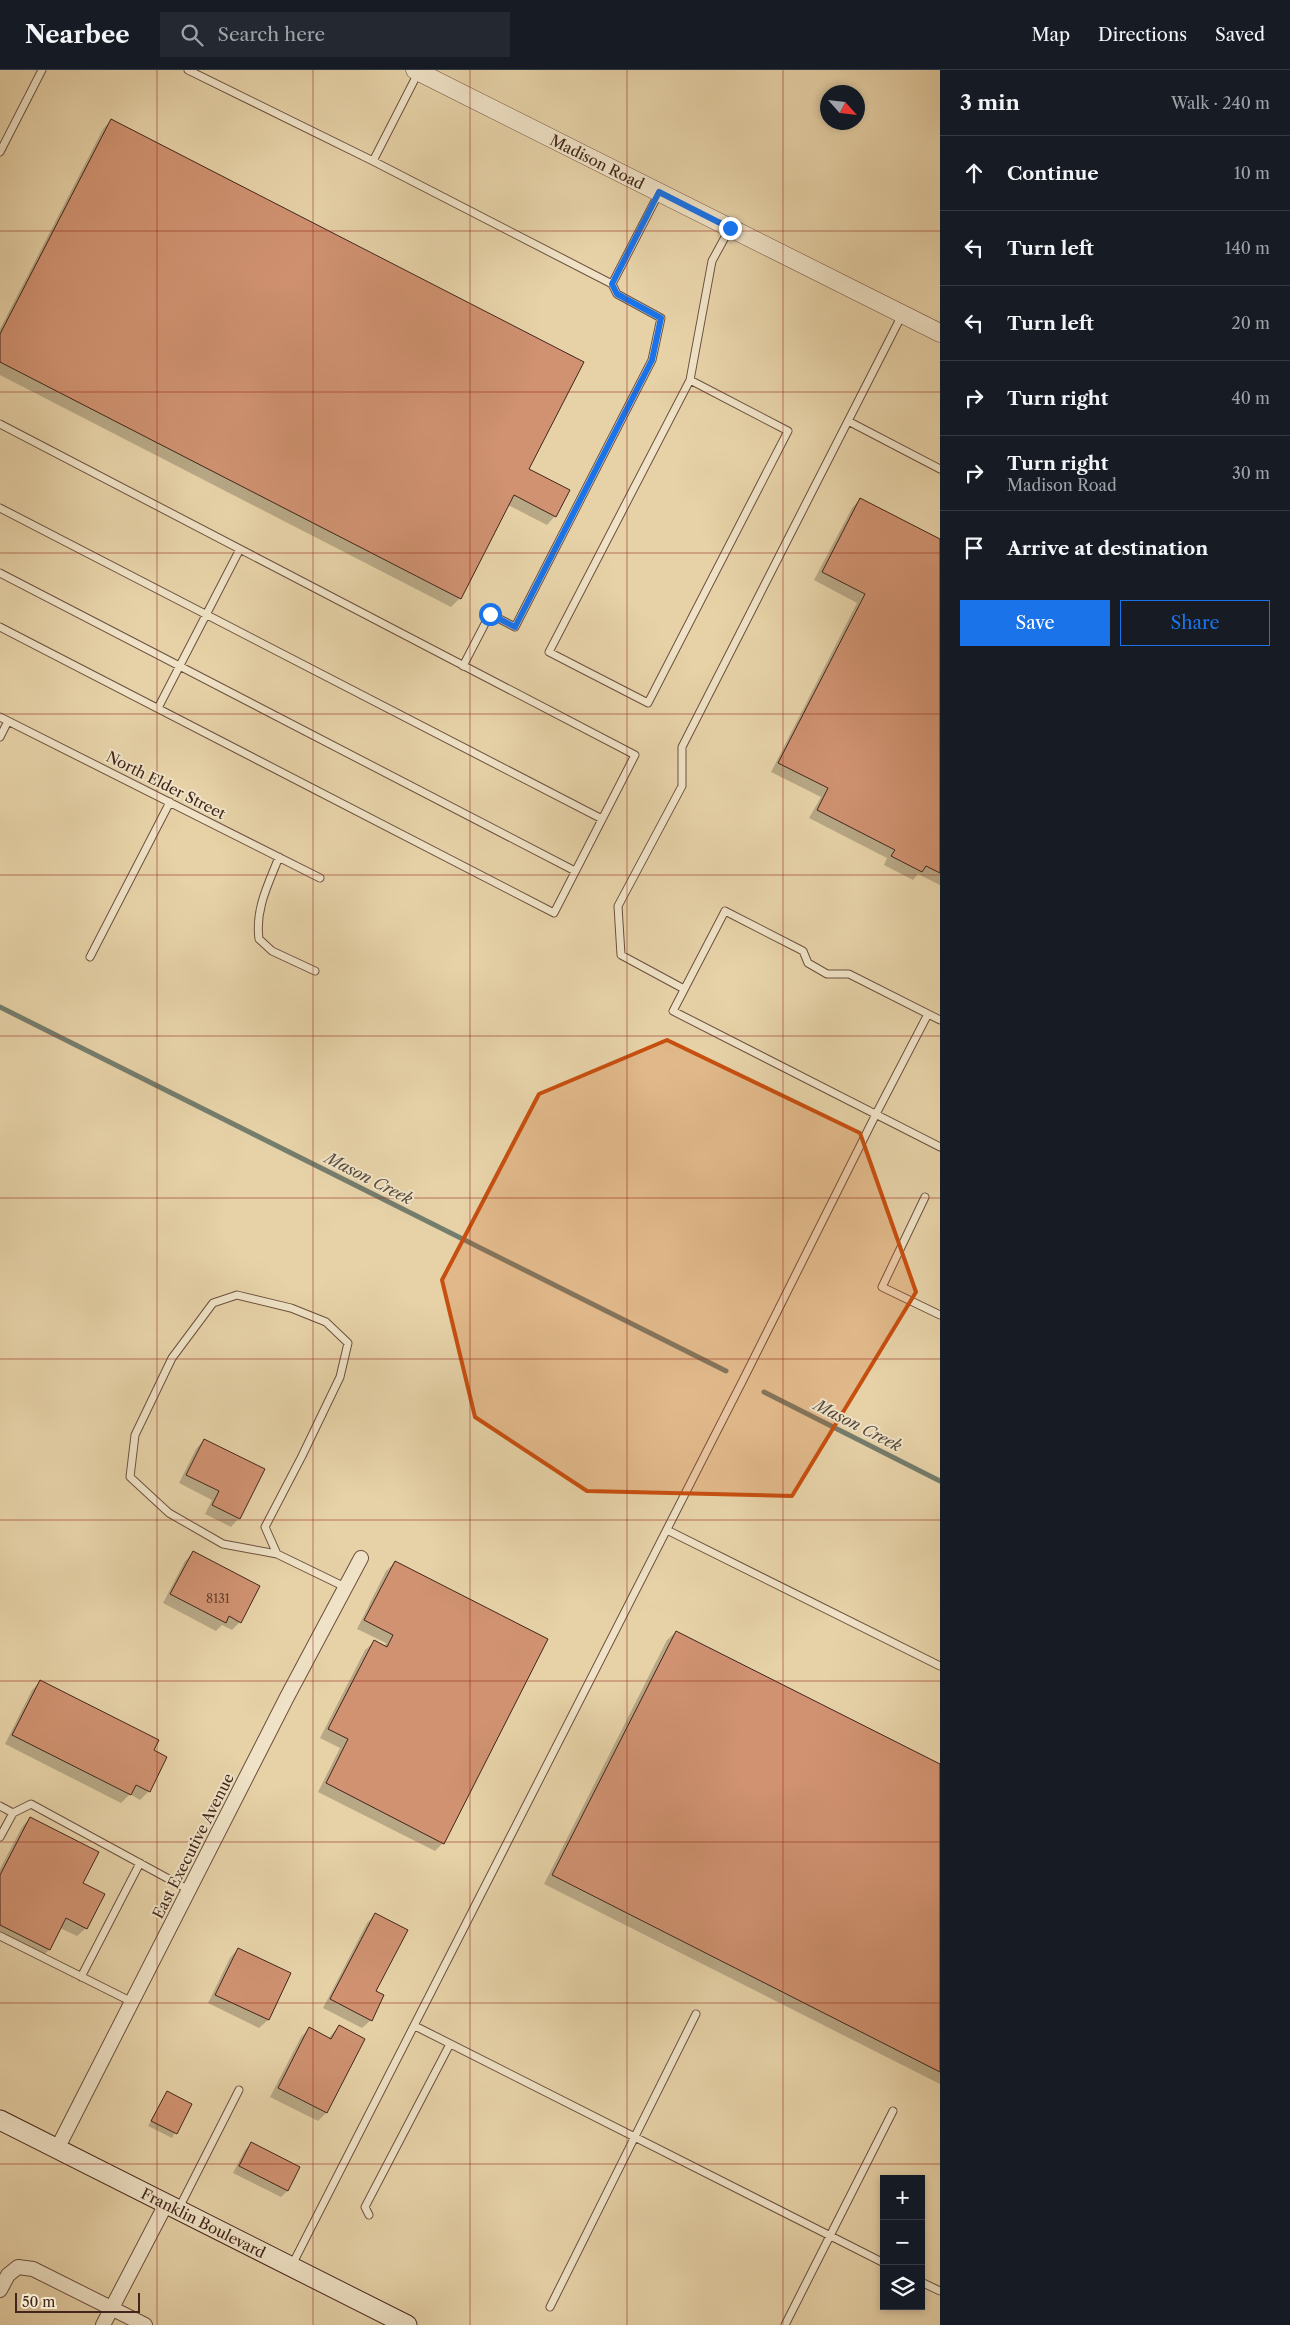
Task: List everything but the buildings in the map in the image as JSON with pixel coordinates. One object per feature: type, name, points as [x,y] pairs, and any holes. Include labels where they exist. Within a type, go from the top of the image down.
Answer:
[{"type":"main road","name":"Franklin Boulevard","points":[[0,2120],[407,2325]]},
{"type":"street","name":"Madison Road","points":[[416,71],[940,333]]},
{"type":"street","name":"East Executive Avenue","points":[[58,2149],[189,1890],[361,1558]]},
{"type":"street","points":[[103,2325],[172,2207]]},
{"type":"street","points":[[0,2290],[8,2275],[18,2267],[33,2269],[146,2325]]},
{"type":"lane","points":[[0,152],[42,70]]},
{"type":"lane","points":[[188,70],[373,161],[612,284],[617,294],[661,318],[652,360],[515,627],[490,614],[463,666]]},
{"type":"lane","points":[[373,161],[416,71]]},
{"type":"lane","points":[[612,284],[659,192]]},
{"type":"lane","points":[[690,380],[788,431],[648,703],[549,652],[690,380],[712,262],[730,228]]},
{"type":"lane","points":[[684,989],[620,955],[618,906],[682,786],[682,747],[902,314]]},
{"type":"lane","points":[[848,421],[940,469]]},
{"type":"lane","points":[[0,424],[635,755],[554,913],[0,627]]},
{"type":"lane","points":[[0,508],[602,819]]},
{"type":"lane","points":[[158,708],[240,549]]},
{"type":"lane","points":[[0,573],[575,871]]},
{"type":"lane","name":"North Elder Street","points":[[0,717],[320,878]]},
{"type":"lane","points":[[0,737],[8,721]]},
{"type":"lane","points":[[90,957],[170,802]]},
{"type":"lane","points":[[279,857],[259,905],[259,939],[272,951],[315,971]]},
{"type":"lane","points":[[940,1020],[849,974],[827,974],[808,963],[803,951],[725,911],[673,1011],[940,1147]]},
{"type":"lane","points":[[291,2267],[928,1014]]},
{"type":"lane","points":[[925,1197],[882,1287],[940,1315]]},
{"type":"lane","points":[[277,1554],[265,1527],[302,1456],[340,1376],[348,1343],[326,1322],[291,1308],[237,1295],[212,1304],[172,1358],[135,1435],[130,1477],[169,1513],[223,1544],[277,1554],[345,1587]]},
{"type":"lane","points":[[667,1530],[940,1666]]},
{"type":"lane","points":[[0,1837],[13,1813],[31,1804],[189,1890]]},
{"type":"lane","points":[[0,1806],[13,1813]]},
{"type":"lane","points":[[81,1977],[140,1863]]},
{"type":"lane","points":[[0,1936],[132,2002]]},
{"type":"lane","points":[[550,2307],[696,2014]]},
{"type":"lane","points":[[415,2026],[880,2261]]},
{"type":"lane","points":[[369,2215],[365,2207],[450,2044]]},
{"type":"lane","points":[[172,2207],[239,2090]]},
{"type":"lane","points":[[785,2325],[893,2111]]},
{"type":"lane","points":[[925,2284],[940,2291]]},
{"type":"highlighted area","points":[[667,1040],[860,1133],[916,1292],[792,1496],[587,1491],[475,1417],[442,1280],[539,1094]]},
{"type":"waterway","name":"Mason Creek","points":[[0,1007],[726,1371]]},
{"type":"waterway","name":"Mason Creek","points":[[764,1392],[940,1481]]},
{"type":"route","points":[[490,614],[515,627],[652,360],[661,318],[617,294],[612,284],[659,192],[730,228]]}]
